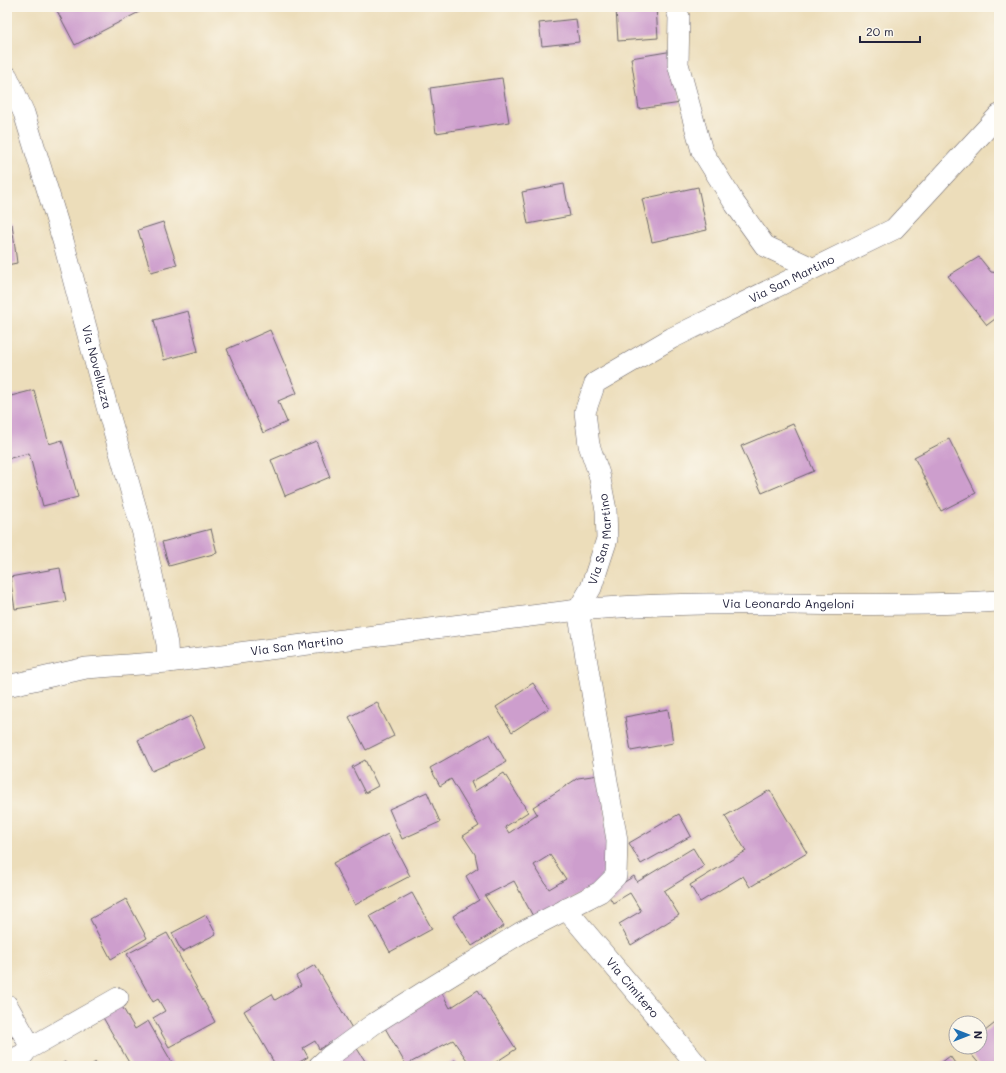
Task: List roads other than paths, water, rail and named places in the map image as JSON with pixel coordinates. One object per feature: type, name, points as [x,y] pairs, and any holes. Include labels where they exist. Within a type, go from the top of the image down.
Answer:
[{"type":"street","points":[[676,7],[679,18],[678,64],[702,151],[735,204],[765,246],[812,268]]},
{"type":"street","name":"Via Novelluzza","points":[[7,76],[24,113],[64,244],[107,407],[143,533],[167,644],[168,662]]},
{"type":"street","name":"Via San Martino","points":[[7,686],[86,668],[168,662],[578,610],[591,588],[607,539],[606,510],[599,474],[589,445],[585,412],[595,383],[672,338],[894,229],[999,115]]},
{"type":"street","name":"Via Leonardo Angeloni","points":[[578,610],[631,605],[938,605],[999,601]]},
{"type":"street","points":[[319,1066],[330,1056],[424,992],[522,932],[600,892],[616,876],[617,840],[578,610]]},
{"type":"street","name":"Via Cimitero","points":[[566,909],[698,1066]]},
{"type":"street","points":[[7,1062],[24,1054],[28,1049],[118,998]]},
{"type":"street","points":[[7,1005],[27,1040],[28,1049]]}]
